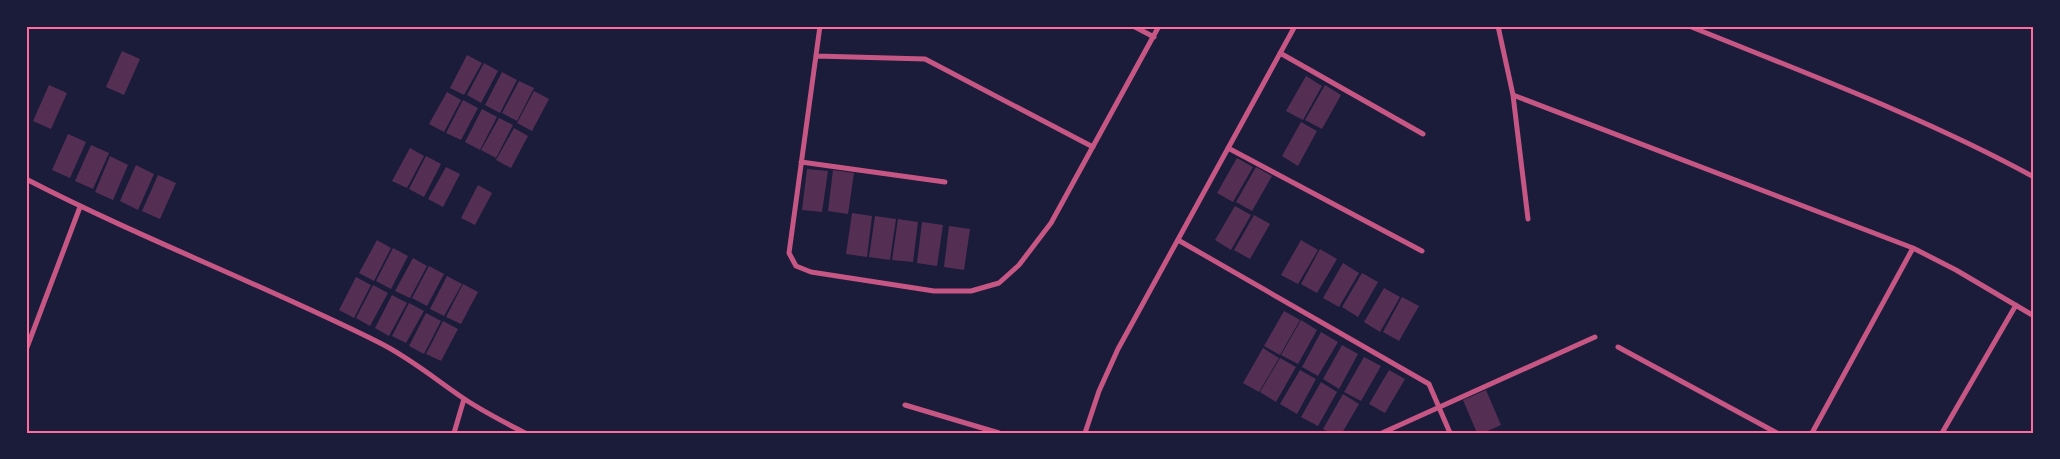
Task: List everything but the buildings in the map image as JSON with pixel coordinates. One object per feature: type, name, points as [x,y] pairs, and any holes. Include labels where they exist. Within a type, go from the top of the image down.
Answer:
[{"type":"street","points":[[820,26],[789,253],[796,266],[811,272],[934,291],[971,291],[999,283],[1019,265],[1051,223],[1159,26]]},
{"type":"street","points":[[1133,26],[1154,37]]},
{"type":"street","points":[[1085,433],[1099,390],[1118,349],[1295,26]]},
{"type":"street","points":[[1498,26],[1513,95],[1528,219]]},
{"type":"street","points":[[1689,26],[1838,86],[1996,157],[2034,177]]},
{"type":"street","points":[[1280,53],[1423,134]]},
{"type":"street","points":[[816,56],[926,59],[1093,147]]},
{"type":"street","points":[[1513,95],[1913,248],[1956,270],[2034,316]]},
{"type":"street","points":[[1228,148],[1422,252]]},
{"type":"street","points":[[801,162],[945,182]]},
{"type":"street","points":[[26,179],[80,207],[250,281],[382,344],[464,398],[525,433]]},
{"type":"street","points":[[26,350],[80,207]]},
{"type":"street","points":[[1178,240],[1428,384],[1440,407],[1450,433]]},
{"type":"street","points":[[1812,433],[1913,248]]},
{"type":"street","points":[[1942,433],[2016,305]]},
{"type":"street","points":[[1382,433],[1595,337]]},
{"type":"street","points":[[1618,347],[1777,433]]},
{"type":"street","points":[[454,433],[464,398]]},
{"type":"street","points":[[905,405],[999,433]]}]
